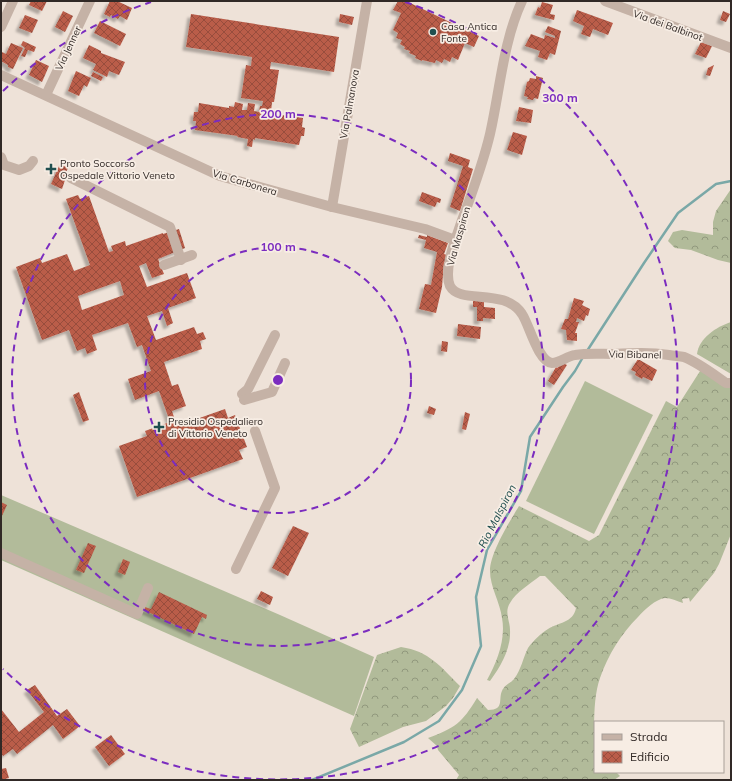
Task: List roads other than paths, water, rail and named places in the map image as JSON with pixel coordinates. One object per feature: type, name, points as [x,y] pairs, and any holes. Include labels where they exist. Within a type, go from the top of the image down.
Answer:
[{"type":"street","points":[[1,27],[13,1]]},
{"type":"street","name":"Via Jenner","points":[[46,95],[90,1]]},
{"type":"street","name":"Via Palmanova","points":[[332,207],[367,1]]},
{"type":"street","name":"Via Maspiron","points":[[522,1],[509,40],[485,154],[455,240],[448,272],[450,285],[453,290],[461,295],[494,298],[507,301],[514,305],[525,319],[538,350],[543,358],[548,362],[554,362],[575,355],[603,354]]},
{"type":"street","name":"Via dei Balbinot","points":[[605,1],[731,48]]},
{"type":"street","name":"Via Carbonera","points":[[1,75],[220,176],[332,207],[425,229],[455,240]]},
{"type":"street","points":[[1,157],[4,165],[19,170],[29,166],[33,161]]},
{"type":"street","points":[[71,178],[170,227],[181,260]]},
{"type":"street","points":[[164,266],[192,256]]},
{"type":"street","points":[[276,335],[243,397],[272,392],[285,362]]},
{"type":"street","name":"Via Bibanel","points":[[603,354],[651,353],[683,357],[702,366],[726,383],[731,383]]},
{"type":"street","points":[[236,569],[275,488],[255,431]]},
{"type":"street","points":[[1,553],[137,614],[148,588]]},
{"type":"waterway","name":"Rio Malspiron","points":[[587,351],[678,213],[716,184],[731,181]]},
{"type":"waterway","name":"Rio Malspiron","points":[[312,780],[404,742],[439,721],[462,690],[481,646],[476,597],[487,550],[521,491],[530,437],[583,357]]},
{"type":"place","name":"Casa Antica Fonte","points":[[433,32]]},
{"type":"place","name":"Pronto Soccorso Ospedale Vittorio Veneto","points":[[51,169]]},
{"type":"place","name":"Presidio Ospedaliero di Vittorio Veneto","points":[[159,427]]}]
